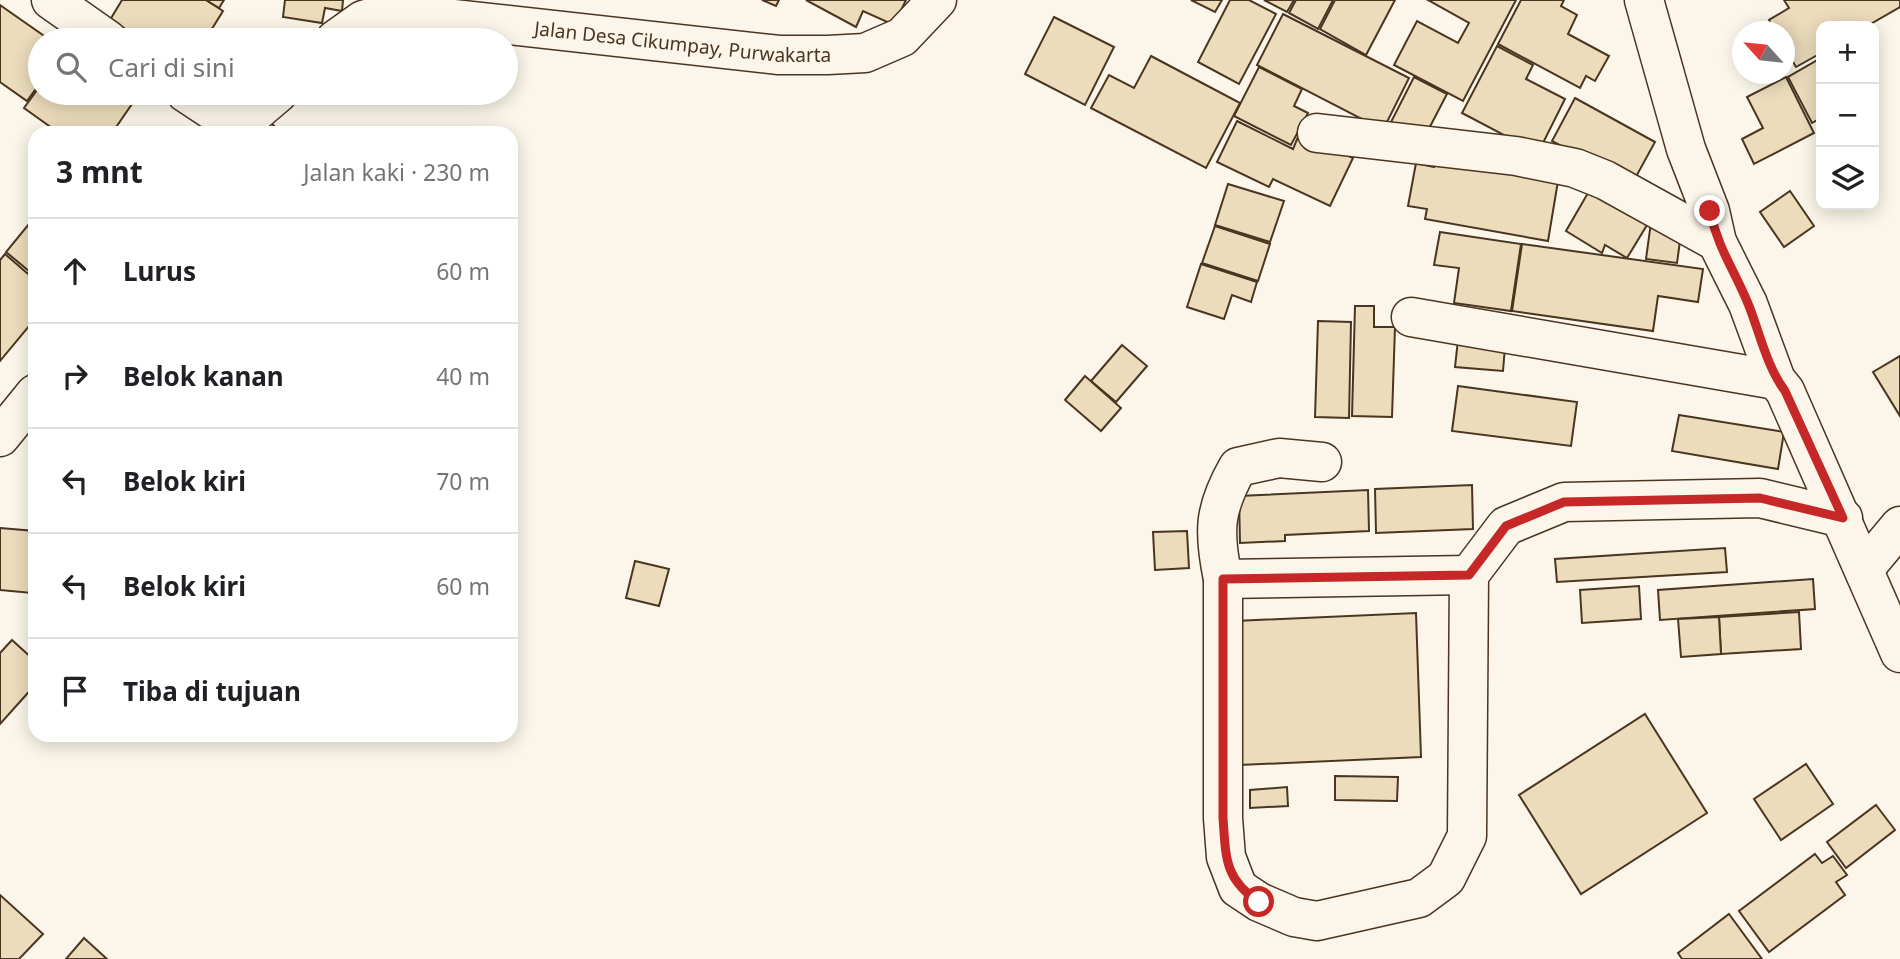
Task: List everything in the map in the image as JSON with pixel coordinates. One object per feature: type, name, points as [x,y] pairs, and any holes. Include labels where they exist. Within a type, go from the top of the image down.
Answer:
[{"type":"street","points":[[51,0],[91,28]]},
{"type":"street","name":"Jalan Desa Cikumpay, Purwakarta","points":[[352,28],[363,20],[391,12],[779,55],[865,53],[902,37],[937,0]]},
{"type":"street","points":[[1647,2],[1686,149],[1710,211],[1717,242],[1748,304],[1776,380],[1785,391],[1843,518],[1900,653]]},
{"type":"street","points":[[202,105],[229,126]]},
{"type":"street","points":[[239,126],[264,105]]},
{"type":"street","points":[[1317,133],[1516,156],[1575,168],[1605,180],[1717,242]]},
{"type":"street","points":[[1411,317],[1776,380]]},
{"type":"street","points":[[0,437],[28,403]]},
{"type":"street","points":[[1322,462],[1279,458],[1238,467],[1220,498],[1216,547],[1223,579],[1223,818],[1226,857],[1238,888],[1259,902],[1294,917],[1317,921],[1419,898],[1446,878],[1467,836],[1469,575],[1506,526],[1564,502],[1760,498],[1843,518]]},
{"type":"street","points":[[1864,569],[1900,526]]},
{"type":"street","points":[[1223,579],[1469,575]]},
{"type":"building","points":[[122,0],[206,0],[223,11],[212,28],[124,28],[110,20]]},
{"type":"building","points":[[206,0],[224,0],[219,8]]},
{"type":"building","points":[[285,0],[343,0],[342,11],[325,8],[322,23],[283,17]]},
{"type":"building","points":[[762,0],[779,0],[776,6]]},
{"type":"building","points":[[806,0],[906,0],[894,25],[863,11],[856,27]]},
{"type":"building","points":[[1191,0],[1222,0],[1215,12]]},
{"type":"building","points":[[1230,0],[1249,0],[1276,14],[1239,84],[1198,62]]},
{"type":"building","points":[[1264,0],[1294,0],[1287,12]]},
{"type":"building","points":[[1296,0],[1333,0],[1318,29],[1289,13]]},
{"type":"building","points":[[1335,0],[1395,0],[1366,55],[1320,29]]},
{"type":"building","points":[[1428,0],[1516,0],[1463,101],[1394,65],[1417,21],[1458,43],[1469,23]]},
{"type":"building","points":[[1521,0],[1564,0],[1561,6],[1577,15],[1568,34],[1609,56],[1595,81],[1586,76],[1580,88],[1498,44]]},
{"type":"building","points":[[1784,0],[1900,0],[1900,7],[1876,21],[1816,21],[1816,56],[1796,67],[1795,21],[1769,20],[1789,8]]},
{"type":"building","points":[[0,5],[33,28],[28,28],[28,100],[0,82]]},
{"type":"building","points":[[1283,14],[1409,78],[1383,130],[1257,65]]},
{"type":"building","points":[[1054,17],[1114,47],[1085,105],[1025,74]]},
{"type":"building","points":[[1497,46],[1533,65],[1526,79],[1565,99],[1538,153],[1462,113]]},
{"type":"building","points":[[1151,56],[1240,103],[1206,168],[1091,108],[1109,75],[1134,88]]},
{"type":"building","points":[[1816,61],[1816,121],[1812,123],[1792,84],[1795,84],[1795,73]]},
{"type":"building","points":[[1259,67],[1302,89],[1294,106],[1308,113],[1291,145],[1234,116]]},
{"type":"building","points":[[1414,77],[1447,94],[1423,140],[1391,122]]},
{"type":"building","points":[[1772,84],[1790,84],[1814,133],[1754,164],[1742,139],[1763,128],[1747,97]]},
{"type":"building","points":[[1575,98],[1655,142],[1632,184],[1552,141]]},
{"type":"building","points":[[28,102],[28,105],[131,105],[117,126],[49,126],[24,108]]},
{"type":"building","points":[[1237,121],[1293,149],[1300,132],[1353,158],[1330,206],[1273,179],[1269,187],[1217,162]]},
{"type":"building","points":[[1436,154],[1559,175],[1548,241],[1425,219],[1427,209],[1408,206],[1416,163],[1434,167]]},
{"type":"building","points":[[1228,184],[1284,201],[1270,242],[1215,225]]},
{"type":"building","points":[[1592,186],[1650,220],[1627,258],[1605,245],[1602,253],[1566,231]]},
{"type":"building","points":[[1790,191],[1814,226],[1784,247],[1760,212]]},
{"type":"building","points":[[1651,222],[1682,226],[1677,263],[1646,259]]},
{"type":"building","points":[[28,225],[28,270],[6,252]]},
{"type":"building","points":[[1215,226],[1270,244],[1258,281],[1202,263]]},
{"type":"building","points":[[1440,232],[1521,244],[1511,311],[1454,303],[1459,268],[1434,265]]},
{"type":"building","points":[[1522,244],[1703,269],[1698,302],[1658,296],[1653,331],[1512,311]]},
{"type":"building","points":[[5,254],[28,274],[28,327],[0,361],[0,260]]},
{"type":"building","points":[[1201,264],[1257,282],[1251,302],[1232,295],[1224,319],[1187,307]]},
{"type":"building","points":[[1355,306],[1374,306],[1374,327],[1395,327],[1392,417],[1352,416]]},
{"type":"building","points":[[1318,321],[1351,322],[1349,418],[1315,417]]},
{"type":"building","points":[[1459,331],[1506,335],[1503,371],[1455,367]]},
{"type":"building","points":[[1122,345],[1147,366],[1116,402],[1091,381]]},
{"type":"building","points":[[1900,356],[1900,416],[1873,372]]},
{"type":"building","points":[[1085,376],[1121,408],[1101,431],[1065,400]]},
{"type":"building","points":[[1458,386],[1577,402],[1571,446],[1452,431]]},
{"type":"building","points":[[1679,415],[1784,432],[1778,469],[1672,451]]},
{"type":"building","points":[[1472,485],[1473,529],[1376,533],[1375,489]]},
{"type":"building","points":[[1368,490],[1369,531],[1285,535],[1285,541],[1240,543],[1239,496]]},
{"type":"building","points":[[0,528],[28,530],[28,593],[0,590]]},
{"type":"building","points":[[1187,531],[1189,568],[1155,570],[1153,532]]},
{"type":"building","points":[[1725,548],[1727,572],[1557,582],[1555,559]]},
{"type":"building","points":[[635,561],[669,569],[659,606],[626,598]]},
{"type":"building","points":[[1813,579],[1815,609],[1660,620],[1658,590]]},
{"type":"building","points":[[1639,586],[1641,619],[1582,623],[1580,590]]},
{"type":"building","points":[[1799,612],[1801,649],[1721,654],[1719,617]]},
{"type":"building","points":[[1416,613],[1421,757],[1240,765],[1235,621]]},
{"type":"building","points":[[1719,617],[1721,654],[1681,657],[1678,619]]},
{"type":"building","points":[[12,640],[28,655],[28,693],[0,724],[0,653]]},
{"type":"building","points":[[1645,714],[1707,813],[1581,894],[1519,795]]},
{"type":"building","points":[[1806,764],[1833,804],[1781,840],[1754,799]]},
{"type":"building","points":[[1335,776],[1398,777],[1397,801],[1335,800]]},
{"type":"building","points":[[1287,787],[1288,806],[1250,808],[1250,790]]},
{"type":"building","points":[[1876,805],[1895,830],[1846,868],[1827,842]]},
{"type":"building","points":[[1815,854],[1822,863],[1833,856],[1847,875],[1836,882],[1845,895],[1769,952],[1739,911]]},
{"type":"building","points":[[0,895],[43,934],[19,959],[0,959]]},
{"type":"building","points":[[1729,914],[1762,959],[1682,959],[1678,953]]},
{"type":"building","points":[[84,938],[107,959],[66,959]]},
{"type":"route","points":[[1259,902],[1238,888],[1226,857],[1223,818],[1223,579],[1469,575],[1506,526],[1564,502],[1760,498],[1843,518],[1785,391],[1776,380],[1748,304],[1717,242],[1710,211]]}]
